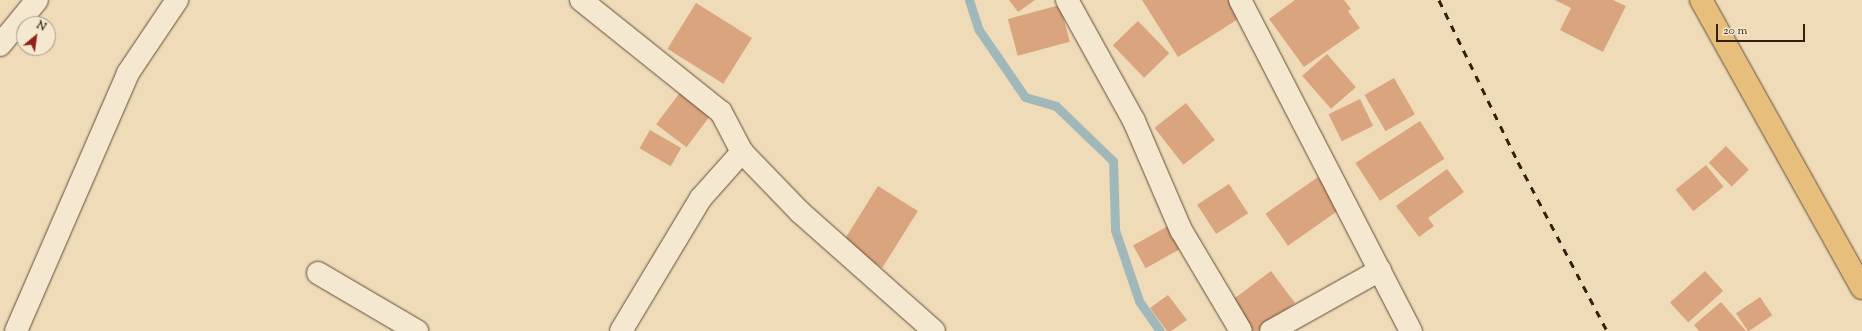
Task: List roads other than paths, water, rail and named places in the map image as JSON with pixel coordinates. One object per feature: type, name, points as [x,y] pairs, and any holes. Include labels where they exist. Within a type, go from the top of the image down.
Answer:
[{"type":"highway","points":[[1701,0],[1862,288]]},
{"type":"street","points":[[0,45],[37,0]]},
{"type":"street","points":[[16,331],[128,73],[177,0]]},
{"type":"street","points":[[581,0],[721,112],[742,152],[800,212],[934,331]]},
{"type":"street","points":[[1067,0],[1134,121],[1181,230],[1241,331]]},
{"type":"street","points":[[1240,0],[1411,331]]},
{"type":"street","points":[[624,330],[701,198],[742,152]]},
{"type":"street","points":[[1271,331],[1380,270]]},
{"type":"street","points":[[318,273],[417,331]]},
{"type":"waterway","points":[[969,0],[979,30],[1025,97],[1056,106],[1113,161],[1115,230],[1139,301],[1160,331]]},
{"type":"railway","points":[[1439,0],[1518,162],[1607,331]]}]
